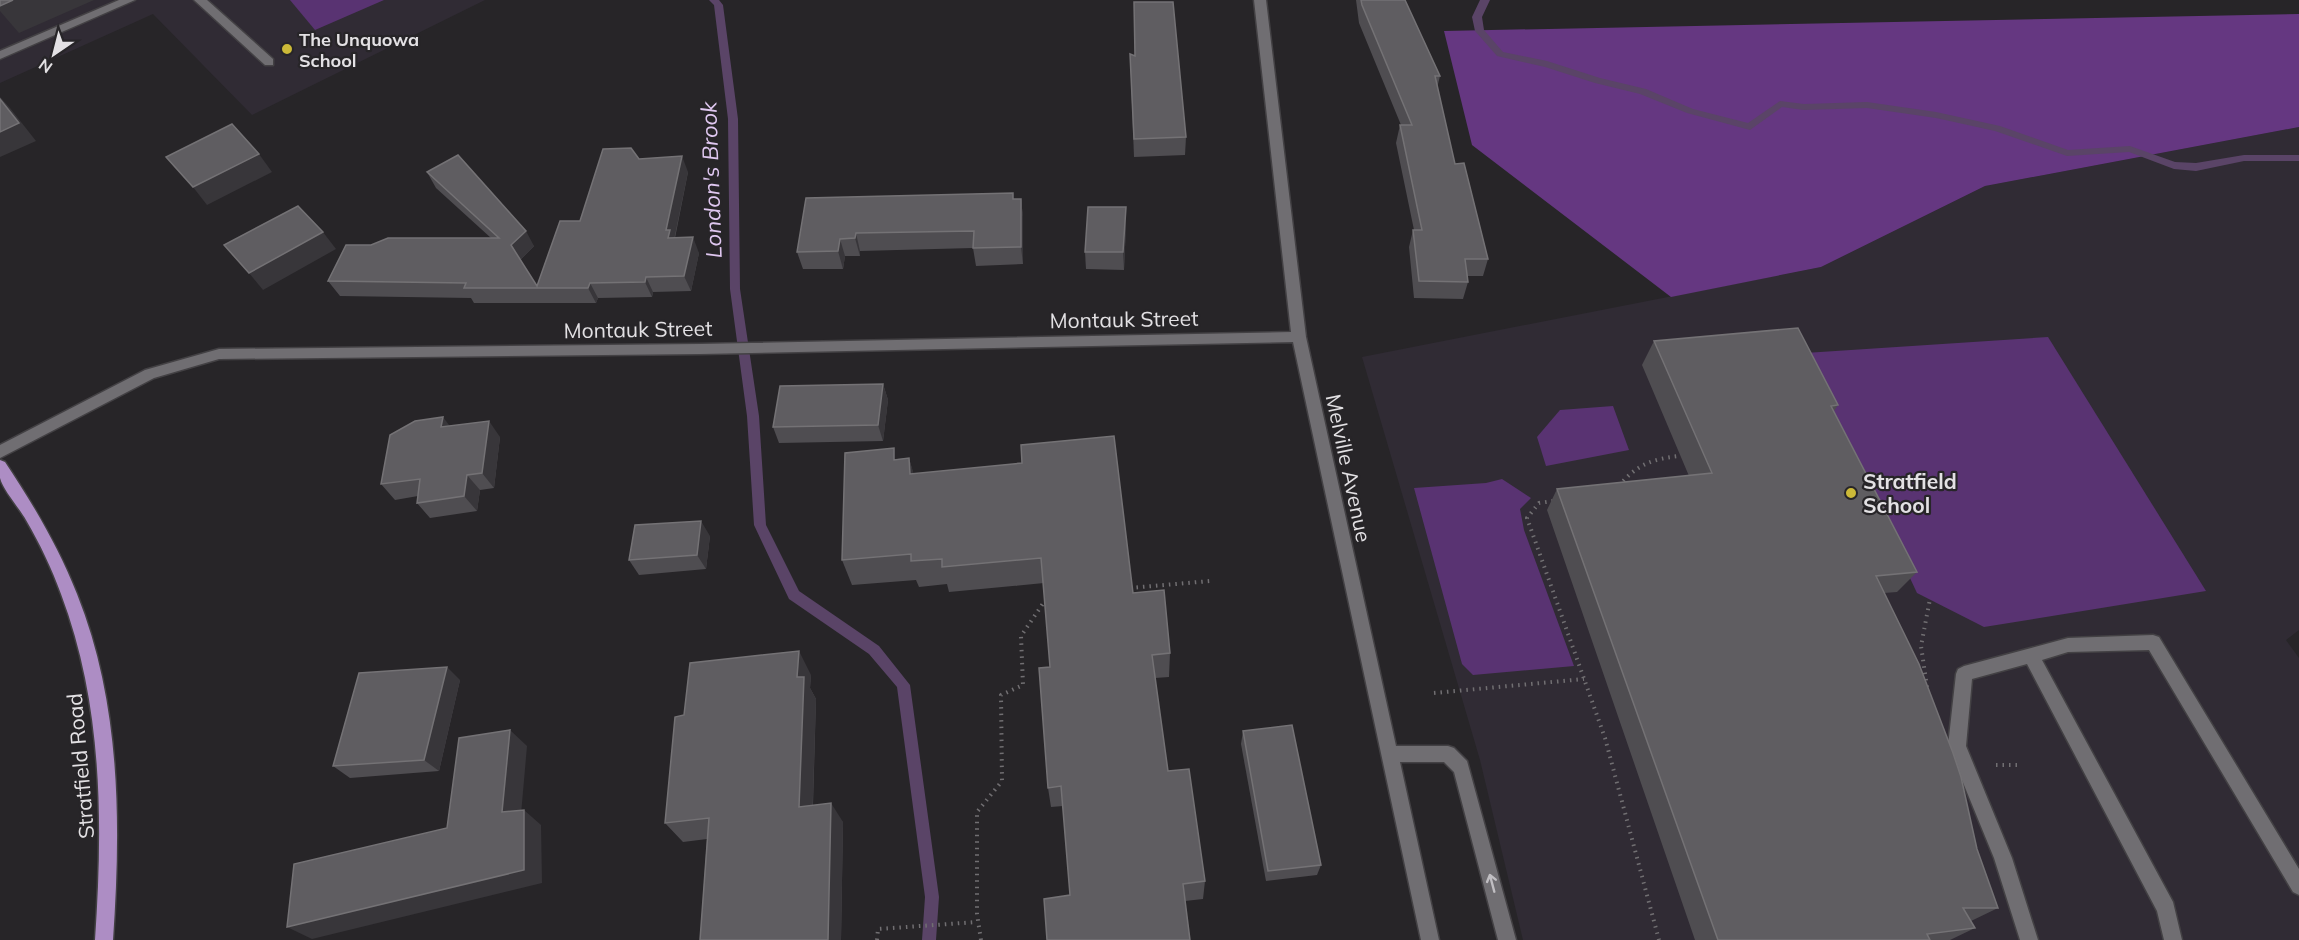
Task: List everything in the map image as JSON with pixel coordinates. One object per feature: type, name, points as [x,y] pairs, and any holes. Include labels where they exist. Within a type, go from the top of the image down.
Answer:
[{"type":"main road","name":"Stratfield Road","points":[[0,465],[50,548],[85,642],[100,705],[110,797],[110,866],[104,940]]},
{"type":"street","points":[[0,55],[129,0]]},
{"type":"street","points":[[200,0],[269,62]]},
{"type":"street","name":"Melville Avenue","points":[[1260,0],[1299,337],[1430,940]]},
{"type":"street","name":"Montauk Street","points":[[0,452],[150,374],[219,354],[700,349],[1299,337]]},
{"type":"street","points":[[2029,940],[2003,858],[1957,746],[1964,674],[2068,645],[2153,642],[2299,886]]},
{"type":"street","points":[[2031,655],[2166,909],[2173,940]]},
{"type":"street","points":[[1390,754],[1448,754],[1461,767],[1507,940]]},
{"type":"path","points":[[1616,489],[1634,467],[1651,460],[1679,456]]},
{"type":"path","points":[[1562,501],[1539,503],[1527,518],[1605,738],[1659,940]]},
{"type":"path","points":[[1127,588],[1210,581]]},
{"type":"path","points":[[981,940],[977,922],[977,812],[1002,781],[1001,695],[1023,686],[1021,636],[1044,602],[1053,600]]},
{"type":"path","points":[[1434,693],[1584,679]]},
{"type":"path","points":[[877,940],[878,928],[977,922]]},
{"type":"shaded area","name":"The Unquowa School","points":[[0,0],[485,0],[252,115],[153,14],[0,83]]},
{"type":"shaded area","points":[[290,0],[384,0],[315,30]]},
{"type":"shaded area","points":[[2299,14],[2299,127],[1985,186],[1821,267],[1671,297],[1472,145],[1444,31]]},
{"type":"shaded area","name":"Stratfield School","points":[[2299,127],[2299,630],[2286,640],[2299,658],[2299,940],[1523,940],[1480,760],[1362,357],[1821,267],[1985,186]]},
{"type":"shaded area","points":[[2048,337],[2206,591],[1984,627],[1917,593],[1805,353]]},
{"type":"shaded area","points":[[1613,406],[1629,450],[1546,466],[1537,437],[1560,410]]},
{"type":"shaded area","points":[[1502,479],[1531,498],[1520,509],[1524,530],[1574,666],[1473,675],[1462,664],[1414,488],[1486,483]]},
{"type":"building","points":[[0,0],[13,0],[0,6]]},
{"type":"building","points":[[1361,0],[1405,0],[1440,76],[1435,76],[1455,164],[1464,163],[1488,259],[1465,259],[1468,282],[1419,281],[1413,230],[1422,230],[1400,125],[1412,125]]},
{"type":"building","points":[[1134,2],[1173,2],[1186,137],[1134,139],[1130,54],[1135,56]]},
{"type":"building","points":[[0,99],[19,123],[0,132]]},
{"type":"building","points":[[232,124],[259,154],[193,187],[166,157]]},
{"type":"building","points":[[631,148],[639,159],[682,156],[666,230],[670,230],[668,238],[693,237],[684,276],[646,277],[645,282],[590,283],[588,288],[464,288],[466,283],[328,281],[346,245],[371,245],[388,238],[499,238],[427,172],[458,155],[526,231],[511,245],[537,286],[560,221],[580,221],[603,149]]},
{"type":"building","points":[[1013,193],[1013,199],[1021,199],[1021,247],[973,248],[974,231],[856,233],[855,238],[840,239],[838,251],[797,252],[806,198]]},
{"type":"building","points":[[298,206],[323,232],[249,273],[224,245]]},
{"type":"building","points":[[1088,207],[1126,207],[1123,252],[1085,252]]},
{"type":"building","points":[[1798,328],[1838,405],[1831,406],[1917,572],[1876,576],[1919,664],[1953,753],[1961,777],[1977,849],[1998,908],[1963,908],[1975,928],[1927,934],[1930,940],[1718,940],[1557,489],[1712,473],[1654,341]]},
{"type":"building","points":[[883,384],[878,425],[773,427],[780,386]]},
{"type":"building","points":[[443,417],[441,427],[489,421],[482,473],[467,475],[464,496],[417,503],[420,479],[381,484],[390,435],[415,421]]},
{"type":"building","points":[[1114,436],[1133,593],[1164,590],[1170,653],[1152,655],[1168,771],[1189,769],[1205,881],[1183,884],[1190,940],[1047,940],[1044,899],[1070,895],[1061,786],[1048,788],[1039,668],[1050,667],[1041,558],[942,567],[942,559],[911,561],[911,554],[842,560],[845,453],[894,448],[894,460],[909,458],[910,474],[1022,463],[1021,445]]},
{"type":"building","points":[[701,521],[697,555],[629,560],[635,525]]},
{"type":"building","points":[[799,651],[797,677],[804,677],[799,807],[831,803],[828,940],[700,940],[709,818],[665,823],[675,717],[684,715],[690,663]]},
{"type":"building","points":[[447,667],[424,760],[333,766],[359,673]]},
{"type":"building","points":[[1292,725],[1321,865],[1268,871],[1243,731]]},
{"type":"building","points":[[510,730],[502,812],[524,810],[524,870],[287,927],[294,864],[447,828],[459,738]]},
{"type":"waterway","name":"London's Brook","points":[[714,0],[718,5],[733,119],[735,289],[753,416],[760,525],[794,595],[874,650],[903,685],[932,897],[929,940]]},
{"type":"waterway","points":[[1485,0],[1477,17],[1480,31],[1500,54],[1547,64],[1598,81],[1643,91],[1690,111],[1750,127],[1780,104],[1804,107],[1867,105],[1936,115],[1997,128],[2067,153],[2130,149],[2174,165],[2196,167],[2244,158],[2299,158]]},
{"type":"place","name":"The Unquowa School","points":[[287,49]]},
{"type":"place","name":"Stratfield School","points":[[1851,493]]}]
